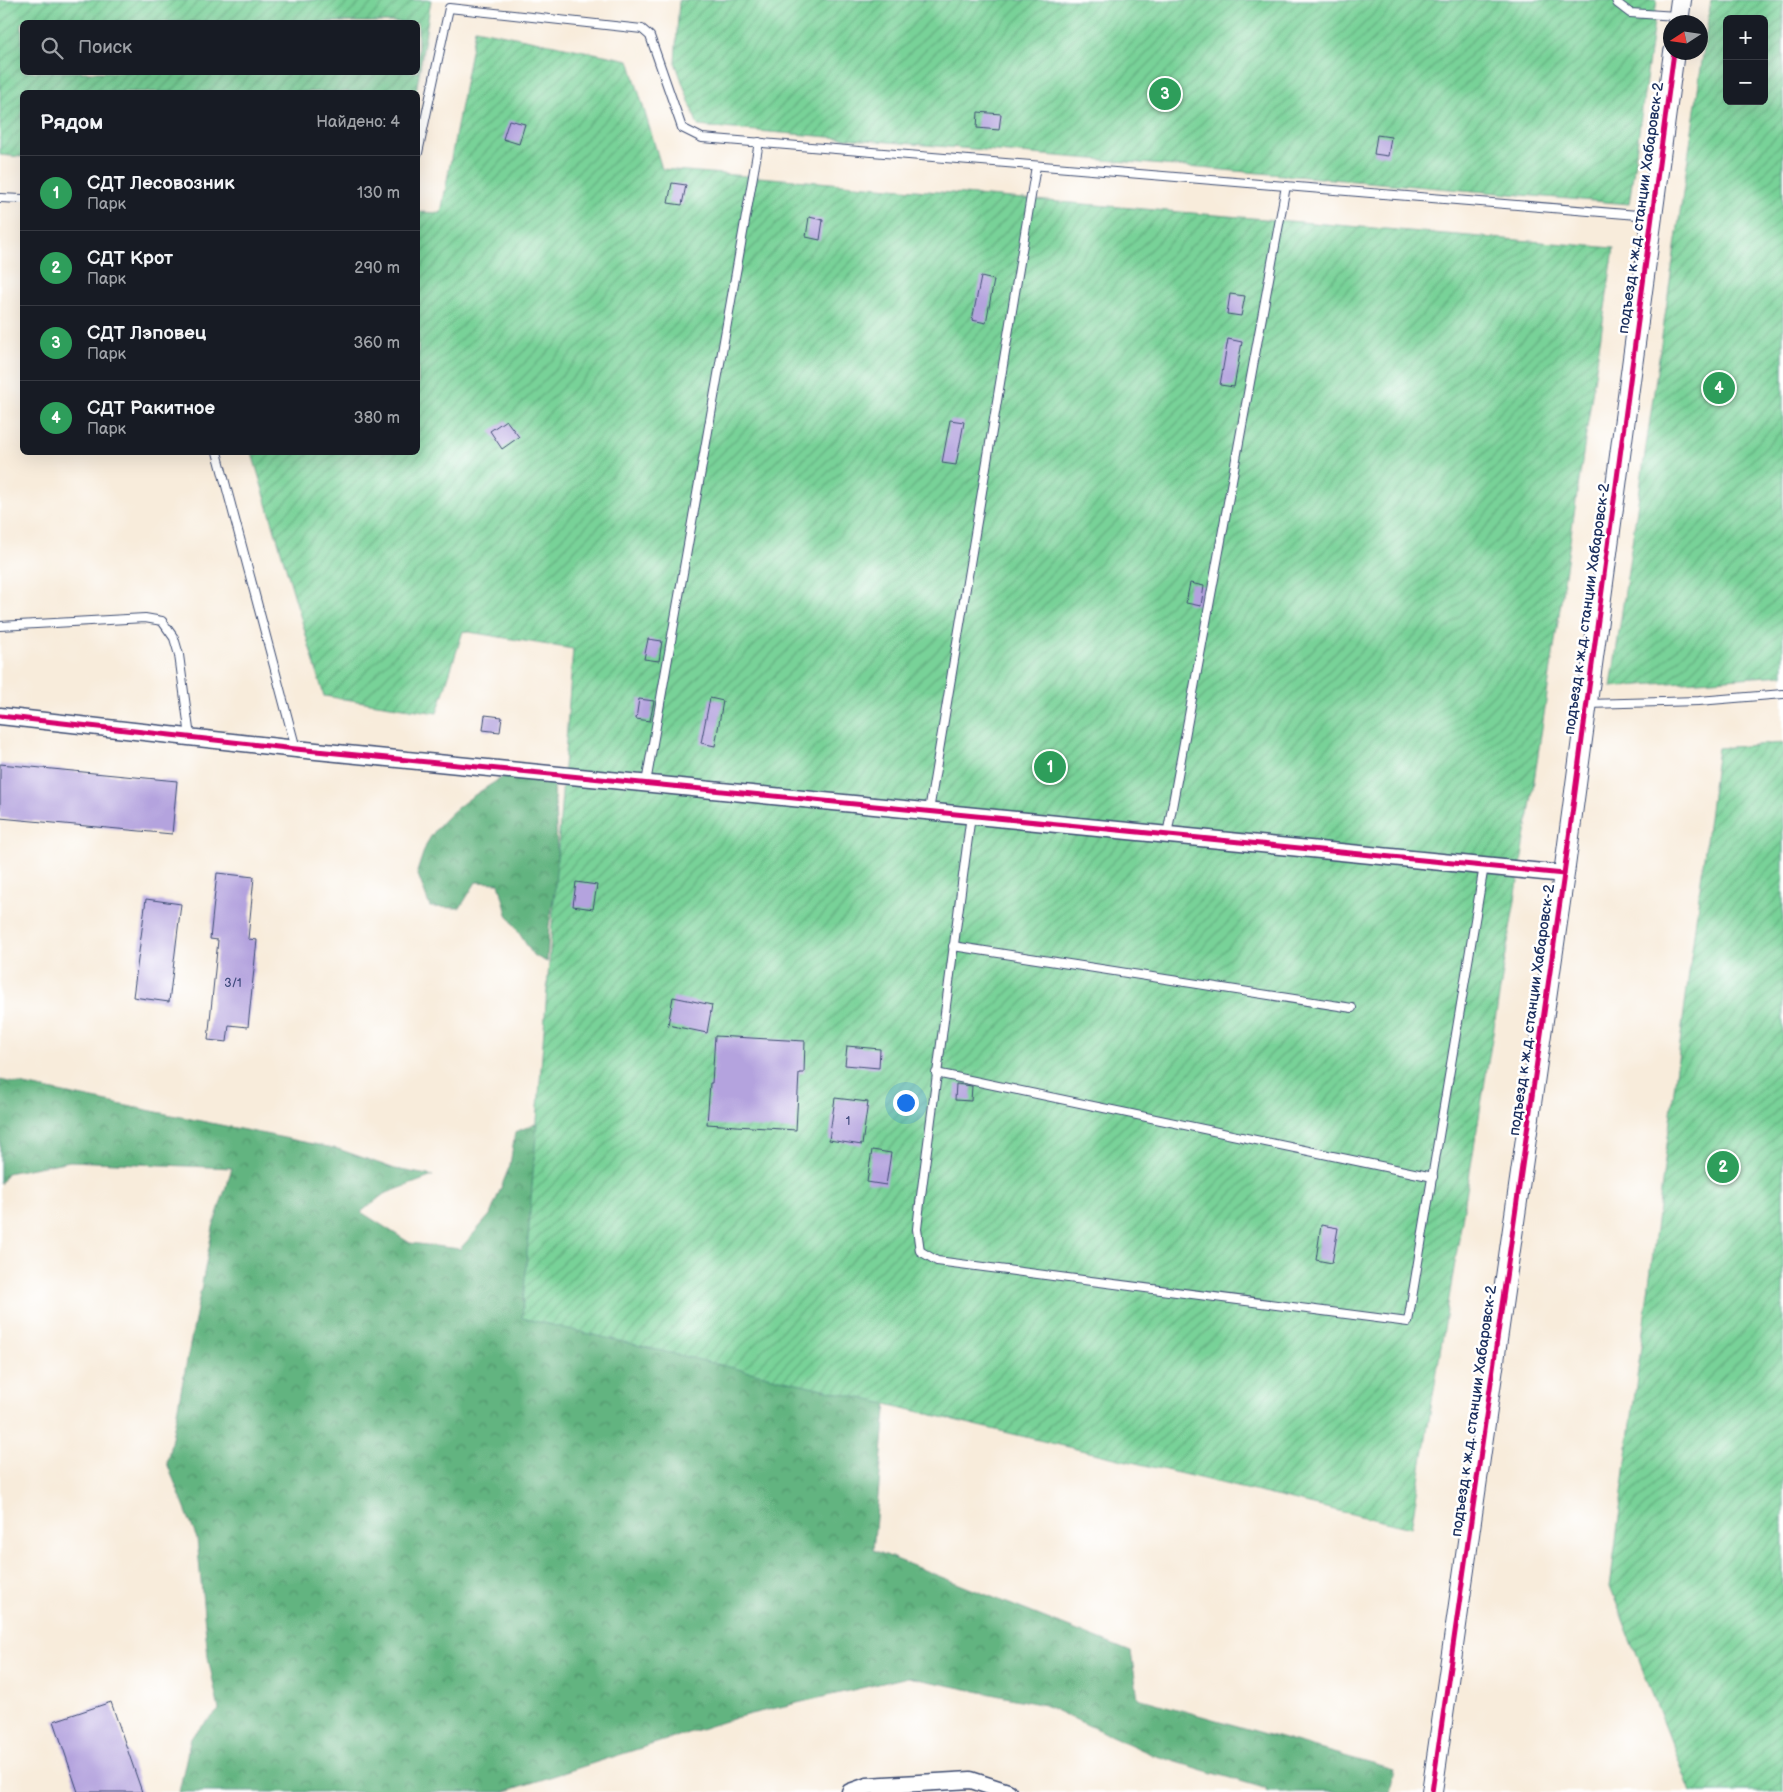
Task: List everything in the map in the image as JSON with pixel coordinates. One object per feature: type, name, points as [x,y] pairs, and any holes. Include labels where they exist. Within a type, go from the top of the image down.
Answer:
[{"type":"street","name":"подъезд к ж.д. станции Хабаровск-2","points":[[1432,1792],[1564,874],[1673,60]]},
{"type":"street","points":[[0,716],[296,749],[1564,874]]},
{"type":"street","points":[[850,1792],[867,1786],[971,1780],[1008,1792]]},
{"type":"lane","points":[[1616,0],[1617,3],[1630,13],[1680,13]]},
{"type":"lane","points":[[420,143],[449,4],[642,28],[650,36],[682,128],[702,138],[1652,216]]},
{"type":"lane","points":[[646,783],[760,142]]},
{"type":"lane","points":[[929,811],[1036,166]]},
{"type":"lane","points":[[1168,835],[1286,186]]},
{"type":"lane","points":[[0,198],[20,199]]},
{"type":"lane","points":[[218,455],[296,749]]},
{"type":"lane","points":[[0,626],[145,618],[162,621],[174,638],[179,655],[190,737]]},
{"type":"lane","points":[[1587,704],[1699,701],[1783,694]]},
{"type":"lane","points":[[970,815],[917,1229],[920,1251],[937,1261],[1408,1322],[1484,866]]},
{"type":"lane","points":[[953,946],[1352,1008]]},
{"type":"lane","points":[[936,1073],[1433,1176]]},
{"type":"green space","points":[[0,0],[431,0],[420,67],[420,20],[20,20],[20,75],[419,75],[416,90],[20,90],[20,157],[0,155]]},
{"type":"green space","points":[[679,0],[1657,0],[1629,204],[698,126],[675,62]]},
{"type":"green space","points":[[1711,0],[1783,0],[1783,675],[1611,687],[1702,60],[1708,60],[1708,21]]},
{"type":"green space","points":[[475,29],[629,60],[662,169],[1614,248],[1528,821],[1411,1528],[522,1318],[573,649],[463,631],[437,713],[324,696],[253,455],[420,455],[420,212],[441,213]]},
{"type":"green space","points":[[1783,743],[1783,1792],[1691,1792],[1610,1587],[1718,748]]},
{"type":"green space","points":[[506,775],[554,783],[558,869],[549,926],[547,962],[533,955],[507,914],[499,883],[476,882],[460,908],[430,907],[417,872],[427,843],[452,812]]},
{"type":"green space","points":[[0,1080],[338,1149],[395,1169],[433,1176],[384,1194],[361,1212],[410,1243],[460,1249],[490,1215],[510,1165],[515,1132],[558,1115],[904,1218],[873,1550],[1131,1652],[1138,1698],[1394,1770],[1390,1792],[1267,1792],[1267,1789],[1153,1755],[1044,1705],[908,1677],[738,1717],[503,1792],[179,1792],[191,1737],[219,1710],[208,1657],[197,1539],[167,1463],[213,1227],[232,1168],[70,1161],[7,1173],[0,1184]]},
{"type":"building","points":[[978,112],[1001,114],[999,130],[977,128]]},
{"type":"building","points":[[509,120],[525,124],[519,144],[503,139]]},
{"type":"building","points":[[1377,135],[1391,137],[1388,156],[1374,154]]},
{"type":"building","points":[[672,183],[686,185],[682,205],[668,203]]},
{"type":"building","points":[[809,217],[823,220],[820,240],[806,237]]},
{"type":"building","points":[[981,277],[994,280],[986,323],[972,320]]},
{"type":"building","points":[[1230,294],[1245,296],[1241,316],[1227,314]]},
{"type":"building","points":[[1228,339],[1242,342],[1234,387],[1220,385]]},
{"type":"building","points":[[506,420],[519,437],[502,449],[490,431]]},
{"type":"building","points":[[950,420],[964,422],[956,465],[942,463]]},
{"type":"building","points":[[1190,583],[1204,586],[1201,606],[1186,603]]},
{"type":"building","points":[[648,639],[662,641],[659,661],[644,659]]},
{"type":"building","points":[[710,698],[723,701],[715,746],[701,743]]},
{"type":"building","points":[[639,699],[654,701],[650,721],[636,719]]},
{"type":"building","points":[[485,715],[502,717],[500,732],[483,730]]},
{"type":"building","points":[[0,764],[177,781],[172,834],[0,818]]},
{"type":"building","points":[[217,873],[254,877],[248,939],[257,940],[248,1027],[229,1025],[227,1042],[208,1040],[218,940],[210,939]]},
{"type":"building","points":[[576,882],[597,885],[593,909],[573,906]]},
{"type":"building","points":[[146,899],[181,904],[169,1002],[133,997]]},
{"type":"building","points":[[673,997],[712,1005],[707,1033],[668,1025]]},
{"type":"building","points":[[715,1036],[805,1041],[804,1073],[799,1073],[796,1130],[707,1124]]},
{"type":"building","points":[[847,1046],[880,1049],[879,1068],[845,1065]]},
{"type":"building","points":[[956,1084],[972,1086],[971,1101],[955,1100]]},
{"type":"building","points":[[835,1098],[868,1102],[862,1145],[829,1140]]},
{"type":"building","points":[[872,1150],[891,1153],[886,1185],[867,1182]]},
{"type":"building","points":[[1321,1225],[1338,1228],[1332,1263],[1316,1260]]},
{"type":"building","points":[[111,1702],[142,1792],[78,1792],[54,1721]]},
{"type":"cycle path","points":[[1432,1792],[1564,874],[1673,60]]},
{"type":"cycle path","points":[[0,716],[296,749],[1564,874]]},
{"type":"place","name":"СДТ Лэповец","points":[[1165,94]]},
{"type":"place","name":"СДТ Ракитное","points":[[1719,388]]},
{"type":"place","name":"СДТ Лесовозник","points":[[1050,767]]},
{"type":"place","name":"СДТ Крот","points":[[1723,1167]]}]
